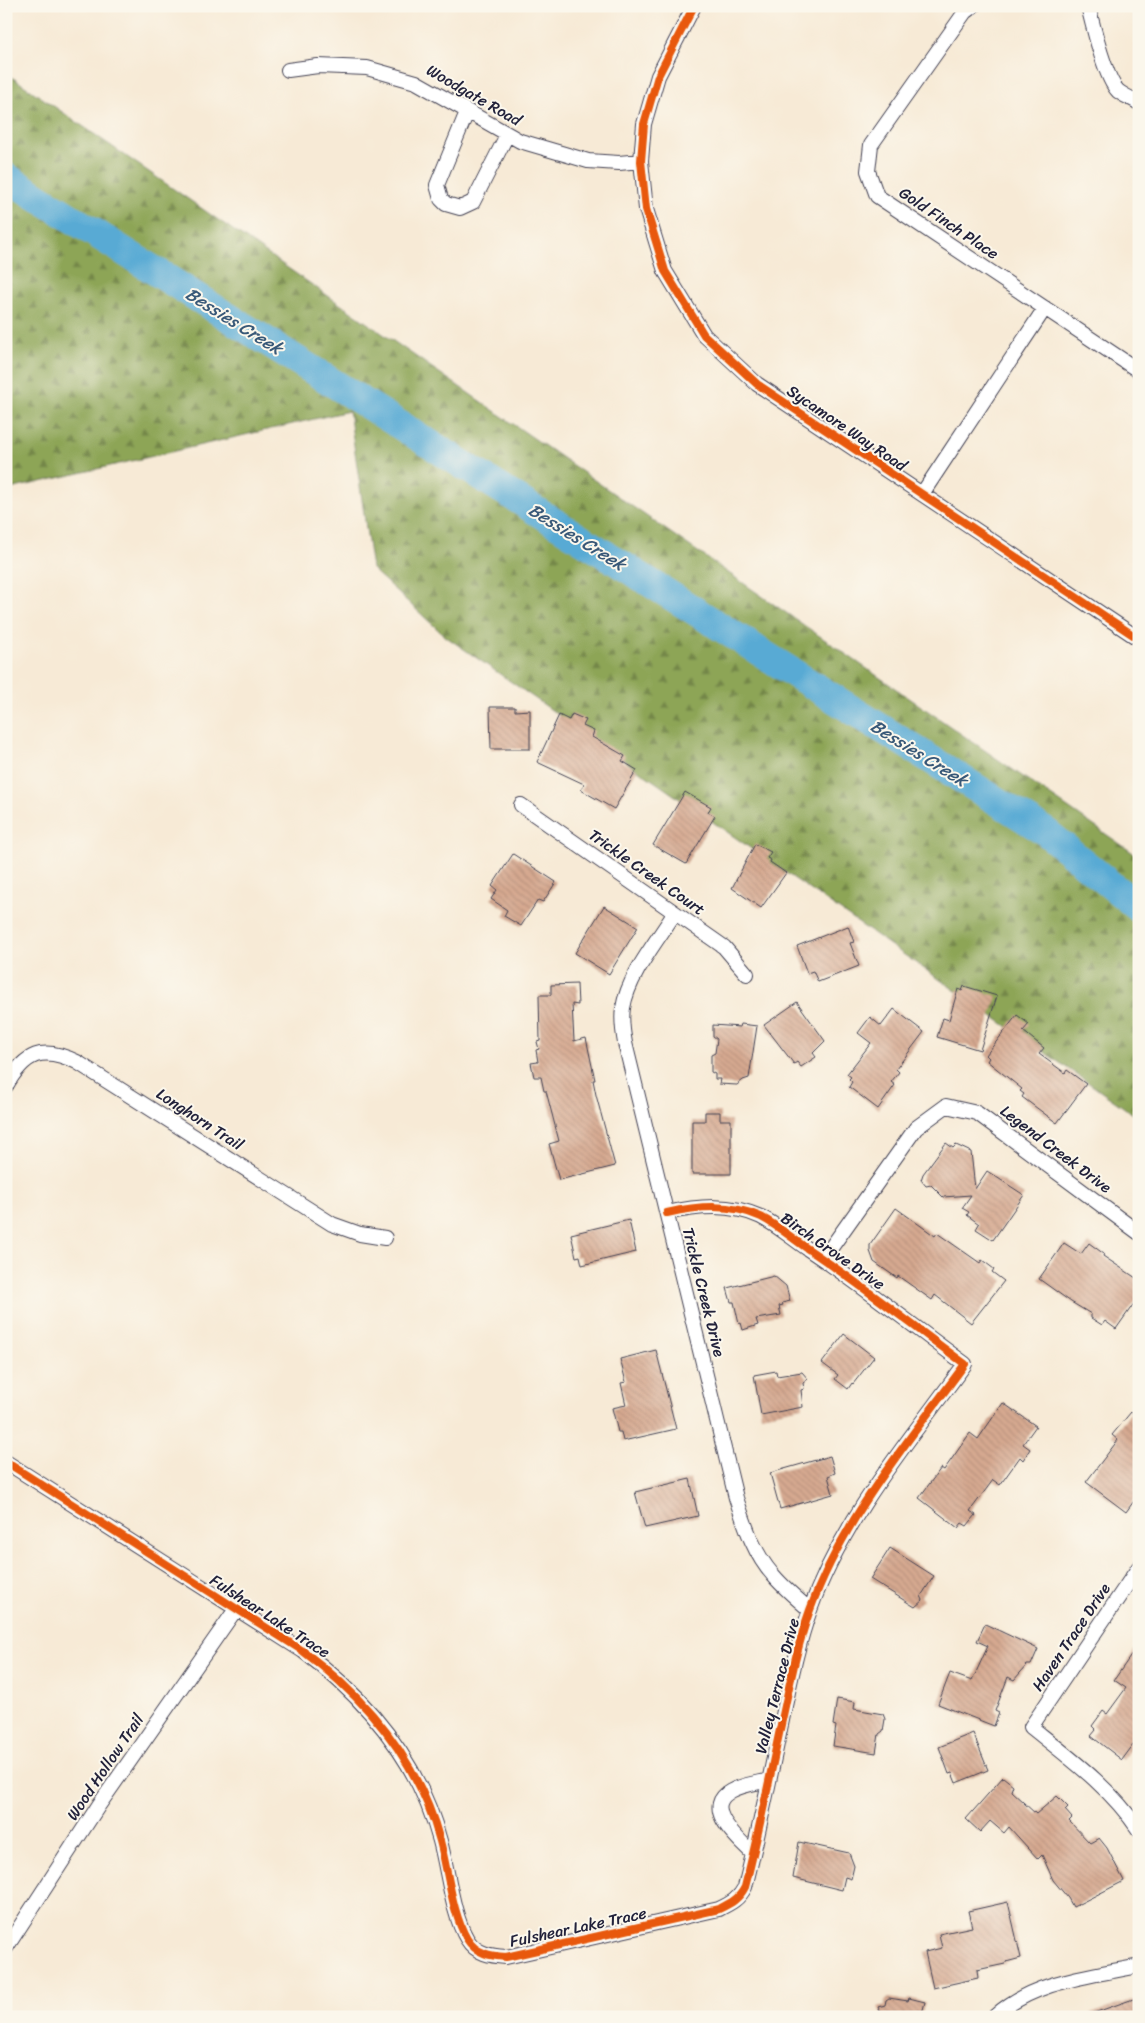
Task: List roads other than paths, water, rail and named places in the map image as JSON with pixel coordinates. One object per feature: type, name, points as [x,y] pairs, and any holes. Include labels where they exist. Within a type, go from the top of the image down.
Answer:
[{"type":"street","name":"Sycamore Way Road","points":[[694,6],[658,76],[644,124],[641,161],[646,209],[664,271],[704,335],[757,384],[1139,639]]},
{"type":"street","name":"Gold Finch Place","points":[[973,6],[965,12],[871,146],[868,171],[877,196],[1139,371]]},
{"type":"street","points":[[1088,6],[1096,39],[1106,68],[1118,90],[1139,103]]},
{"type":"street","name":"Woodgate Road","points":[[288,70],[318,66],[367,68],[416,82],[520,141],[588,161],[619,163],[641,161]]},
{"type":"street","points":[[467,112],[438,185],[441,199],[446,204],[460,208],[473,202],[507,134]]},
{"type":"street","points":[[922,494],[1045,308]]},
{"type":"street","name":"Trickle Creek Court","points":[[521,806],[724,947],[747,974]]},
{"type":"street","name":"Trickle Creek Drive","points":[[674,914],[634,977],[626,994],[623,1010],[625,1043],[734,1489],[744,1521],[753,1544],[772,1575],[810,1610]]},
{"type":"street","name":"Longhorn Trail","points":[[6,1086],[14,1071],[26,1059],[42,1053],[60,1054],[77,1062],[332,1224],[360,1234],[385,1238]]},
{"type":"street","name":"Legend Creek Drive","points":[[823,1259],[916,1128],[946,1106],[977,1113],[1139,1233]]},
{"type":"street","name":"Birch Grove Drive","points":[[667,1213],[690,1208],[714,1206],[761,1217],[823,1259],[965,1364]]},
{"type":"street","name":"Valley Terrace Drive","points":[[732,1903],[740,1896],[745,1887],[794,1661],[810,1610],[825,1574],[846,1533],[873,1490],[965,1364]]},
{"type":"street","name":"Fulshear Lake Trace","points":[[6,1462],[303,1651],[328,1670],[371,1712],[394,1742],[411,1770],[432,1816],[440,1840],[459,1922],[468,1941],[477,1951],[491,1956],[506,1957],[719,1910],[732,1903]]},
{"type":"street","name":"Haven Trace Drive","points":[[1139,1567],[1032,1727],[1079,1765],[1110,1794],[1139,1830]]},
{"type":"street","name":"Wood Hollow Trail","points":[[6,1948],[99,1805],[236,1609]]},
{"type":"street","name":"Valley Terrace Drive","points":[[753,1854],[721,1818],[719,1808],[723,1798],[731,1790],[769,1780]]},
{"type":"street","points":[[994,2017],[1007,2005],[1051,1984],[1139,1966]]},
{"type":"waterway","name":"Bessies Creek","points":[[6,177],[1046,832],[1139,908]]}]
